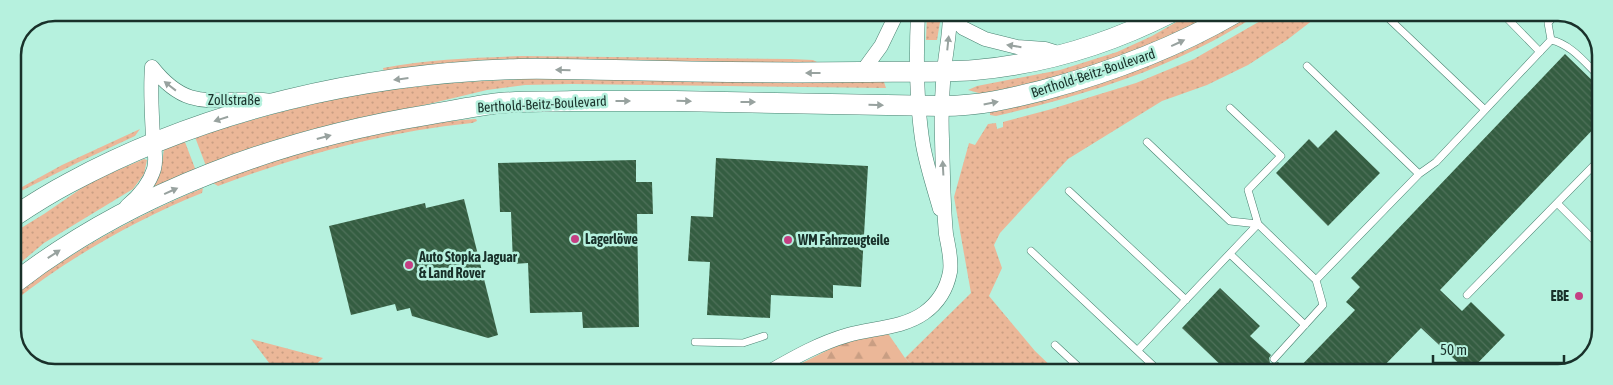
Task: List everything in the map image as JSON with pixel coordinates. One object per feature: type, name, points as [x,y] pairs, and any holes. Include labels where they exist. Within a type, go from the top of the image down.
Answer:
[{"type":"main road","name":"Berthold-Beitz-Boulevard","points":[[21,212],[69,182],[154,143],[209,123],[288,100],[353,86],[445,74],[512,70],[796,73],[917,72],[1000,67],[1069,52],[1126,33],[1152,21]]},
{"type":"main road","name":"Berthold-Beitz-Boulevard","points":[[21,278],[47,259],[96,229],[174,190],[266,154],[363,127],[502,103],[636,101],[919,106],[977,105],[993,103],[1089,77],[1190,38],[1221,21]]},
{"type":"street","points":[[862,72],[881,46],[893,21]]},
{"type":"street","points":[[784,364],[831,340],[849,334],[900,324],[916,318],[933,306],[940,297],[948,278],[950,260],[946,234],[924,150],[917,72],[918,21]]},
{"type":"street","points":[[946,234],[942,106],[949,21]]},
{"type":"street","name":"Berthold-Beitz-Boulevard","points":[[957,21],[979,36],[995,42],[1017,47],[1045,48],[1069,52]]},
{"type":"street","name":"Zollstraße","points":[[154,143],[151,87],[152,67],[176,91],[204,101],[246,98],[288,100]]},
{"type":"street","name":"Berthold-Beitz-Boulevard","points":[[96,229],[132,202],[146,186],[154,168],[154,143]]},
{"type":"lane","points":[[1391,21],[1485,110]]},
{"type":"lane","points":[[1510,21],[1540,52]]},
{"type":"lane","points":[[1550,21],[1548,23],[1551,40]]},
{"type":"lane","points":[[1316,280],[1419,174],[1436,162],[1551,40]]},
{"type":"lane","points":[[1551,40],[1560,42],[1568,47],[1592,70]]},
{"type":"lane","points":[[1307,66],[1419,174]]},
{"type":"lane","points":[[1230,108],[1281,156],[1248,190],[1258,224],[1316,280],[1323,305],[1274,359]]},
{"type":"lane","points":[[1147,142],[1230,220],[1258,224]]},
{"type":"lane","points":[[1467,295],[1592,167]]},
{"type":"lane","points":[[1069,191],[1186,300]]},
{"type":"lane","points":[[1557,203],[1592,238]]},
{"type":"lane","points":[[1138,350],[1258,224]]},
{"type":"lane","points":[[1031,251],[1152,364]]},
{"type":"lane","points":[[1231,254],[1305,325]]},
{"type":"lane","points":[[695,342],[743,343],[764,336]]},
{"type":"lane","points":[[1055,345],[1075,364]]},
{"type":"green space","points":[[927,21],[940,21],[937,40],[926,40]]},
{"type":"green space","points":[[1178,21],[1201,21],[1141,50],[1044,81],[982,94],[968,90],[977,86],[1060,70],[1117,52],[1152,36]]},
{"type":"green space","points":[[1239,21],[1248,21],[1204,45],[1138,74],[1044,104],[996,116],[990,115],[990,112],[1027,104],[1136,70],[1187,50]]},
{"type":"green space","points":[[1260,21],[1312,21],[1287,40],[1248,65],[1207,85],[1162,101],[1068,159],[1000,233],[994,245],[1002,268],[989,296],[1035,351],[1049,364],[911,364],[905,358],[971,293],[954,197],[969,143],[975,145],[988,124],[996,123],[997,129],[1003,127],[1003,122],[1136,83],[1194,59]]},
{"type":"green space","points":[[522,56],[791,59],[813,60],[819,63],[384,72],[383,68],[435,61]]},
{"type":"green space","points":[[529,79],[884,82],[886,88],[525,85],[487,90],[412,108],[206,166],[195,137],[247,121],[359,94],[431,85]]},
{"type":"green space","points":[[476,119],[477,121],[472,123],[407,132],[343,146],[280,164],[218,186],[213,183],[277,160],[342,141],[409,127]]},
{"type":"green space","points":[[140,129],[135,136],[21,191],[21,188],[62,165]]},
{"type":"green space","points":[[185,142],[196,171],[153,189],[161,170],[164,149]]},
{"type":"green space","points":[[144,159],[147,160],[144,174],[133,189],[44,243],[21,262],[21,228],[92,181]]},
{"type":"green space","points":[[203,188],[202,193],[128,227],[80,255],[21,296],[21,290],[58,264],[128,223]]},
{"type":"green space","points":[[887,332],[911,364],[800,364],[840,344]]},
{"type":"green space","points":[[251,339],[323,358],[317,364],[270,364]]},
{"type":"building","points":[[1565,54],[1592,80],[1592,130],[1440,290],[1462,311],[1471,302],[1505,335],[1477,364],[1459,364],[1421,328],[1386,364],[1303,364],[1355,310],[1346,302],[1360,287],[1351,278]]},
{"type":"building","points":[[1336,130],[1380,173],[1328,226],[1276,173],[1309,139],[1318,148]]},
{"type":"building","name":"WM Fahrzeugteile","points":[[716,158],[868,166],[861,287],[833,285],[833,298],[771,295],[770,318],[707,315],[710,262],[688,261],[691,216],[713,217]]},
{"type":"building","name":"Lagerlöwe","points":[[636,160],[636,182],[652,182],[653,214],[637,214],[639,327],[583,328],[582,312],[530,313],[528,263],[513,264],[511,212],[500,212],[498,163]]},
{"type":"building","name":"Auto Stopka Jaguar & Land Rover","points":[[464,199],[498,335],[488,338],[412,316],[410,308],[397,311],[395,304],[351,315],[329,226],[425,203],[426,208]]},
{"type":"building","points":[[1220,288],[1260,326],[1250,336],[1271,355],[1269,358],[1270,363],[1273,364],[1220,364],[1182,328]]},
{"type":"place","name":"Lagerlöwe","points":[[575,239]]},
{"type":"place","name":"WM Fahrzeugteile","points":[[788,240]]},
{"type":"place","name":"Auto Stopka Jaguar & Land Rover","points":[[409,265]]},
{"type":"place","name":"EBE","points":[[1579,296]]}]
